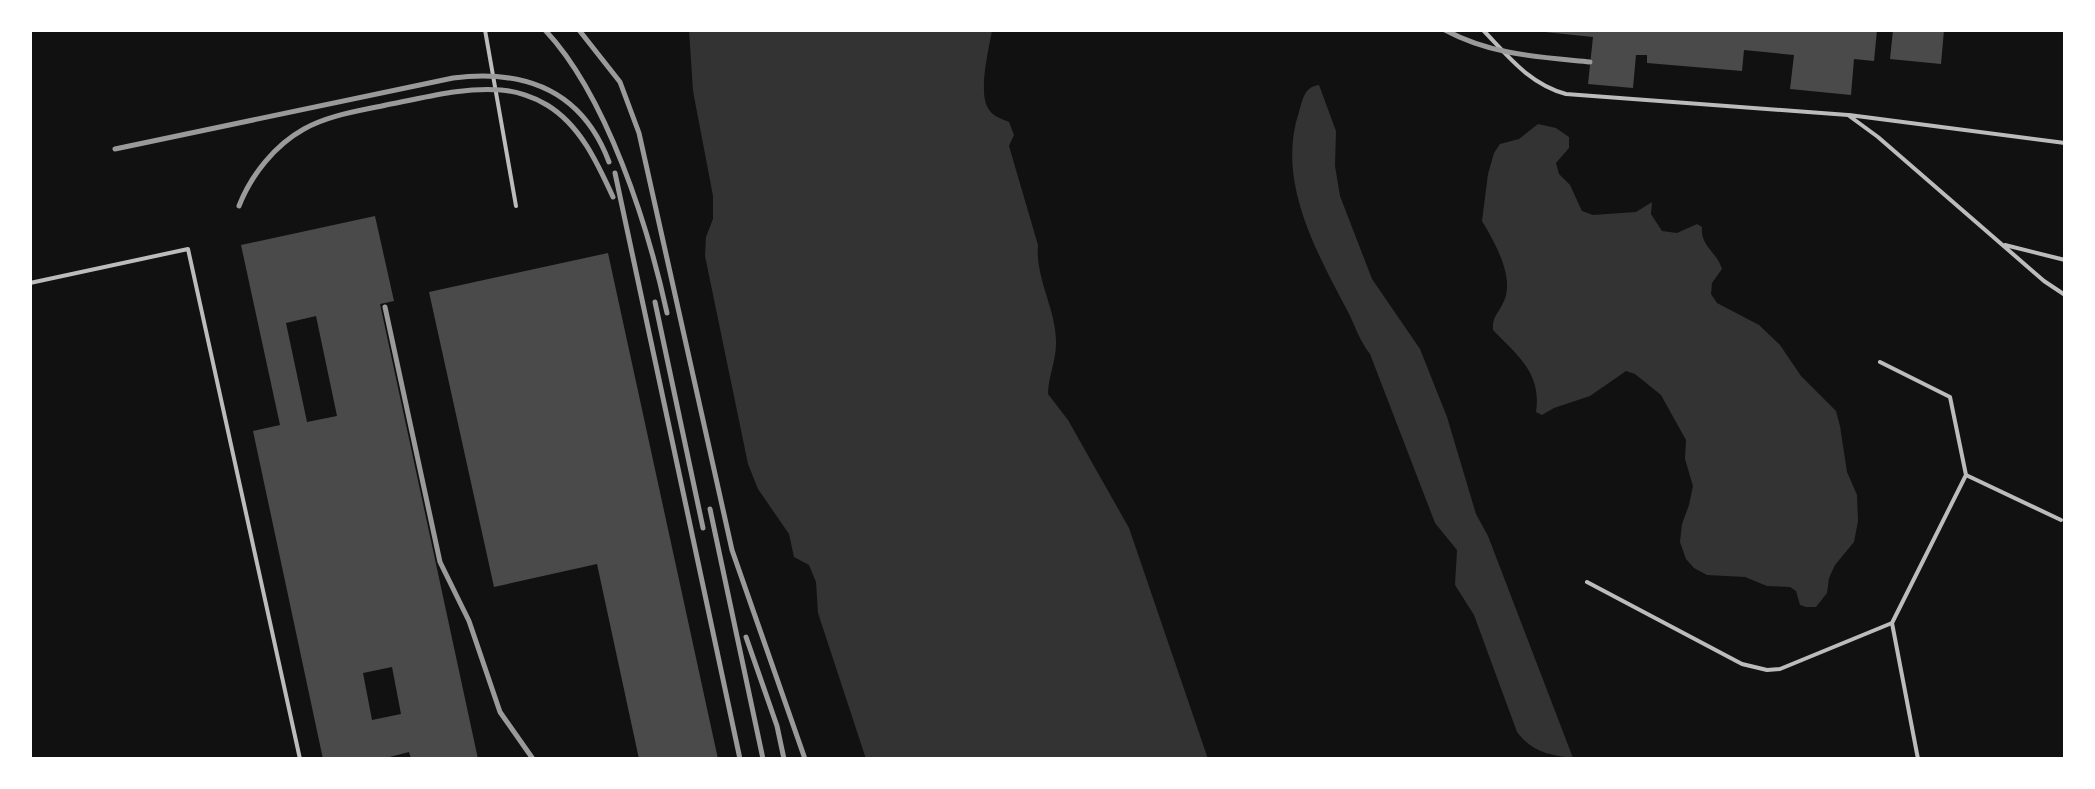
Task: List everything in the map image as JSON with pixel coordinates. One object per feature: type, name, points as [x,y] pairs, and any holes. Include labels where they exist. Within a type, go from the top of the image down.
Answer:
[{"type":"lane","points":[[485,30],[516,206]]},
{"type":"lane","points":[[1483,30],[1526,75],[1537,83],[1566,94],[1848,115],[2065,143]]},
{"type":"lane","points":[[1848,115],[1878,137],[2044,281],[2065,295]]},
{"type":"lane","points":[[2003,244],[2065,260]]},
{"type":"lane","points":[[30,283],[188,249],[300,759]]},
{"type":"lane","points":[[1880,362],[1950,397],[1966,475],[1892,623],[1918,759]]},
{"type":"lane","points":[[1966,475],[2061,520]]},
{"type":"lane","points":[[1587,582],[1742,664],[1767,670],[1780,669],[1892,623]]},
{"type":"shaded area","points":[[689,30],[992,30],[985,70],[985,101],[992,113],[1009,122],[1014,135],[1009,146],[1038,245],[1040,270],[1055,331],[1056,350],[1048,394],[1068,420],[1129,528],[1208,759],[866,759],[818,613],[816,582],[809,565],[794,557],[789,534],[758,489],[748,464],[705,256],[706,237],[713,219],[713,196],[693,91]]},
{"type":"shaded area","points":[[1319,85],[1336,131],[1335,166],[1340,196],[1372,279],[1420,349],[1447,417],[1476,514],[1488,536],[1573,758],[1542,751],[1517,732],[1474,615],[1455,585],[1457,550],[1435,523],[1370,354],[1312,239],[1296,189],[1292,163],[1293,138],[1305,94]]},
{"type":"shaded area","points":[[1538,124],[1556,128],[1569,137],[1569,148],[1556,163],[1559,174],[1570,185],[1582,211],[1593,215],[1636,212],[1652,202],[1651,214],[1662,231],[1677,233],[1697,224],[1702,227],[1706,244],[1722,269],[1712,283],[1711,294],[1717,303],[1759,325],[1780,345],[1801,376],[1836,411],[1847,472],[1857,495],[1858,521],[1854,542],[1835,565],[1827,593],[1816,607],[1800,605],[1796,591],[1790,587],[1767,586],[1745,577],[1707,575],[1686,559],[1680,542],[1693,486],[1685,459],[1686,440],[1661,395],[1635,374],[1626,371],[1590,396],[1542,415],[1536,412],[1535,386],[1526,366],[1493,330],[1507,291],[1507,281],[1502,260],[1482,221],[1494,153],[1500,144],[1519,139]]},
{"type":"building","points":[[1545,30],[1877,30],[1874,61],[1854,59],[1851,95],[1790,89],[1794,55],[1744,50],[1742,71],[1647,63],[1647,55],[1636,55],[1633,88],[1588,84],[1593,37]]},
{"type":"building","points":[[1893,30],[1944,30],[1941,64],[1890,59]]},
{"type":"building","points":[[375,216],[394,301],[380,304],[478,759],[411,759],[409,752],[382,759],[323,759],[253,431],[280,425],[241,245]],"holes":[[[316,316],[337,416],[307,422],[286,323]],[[392,667],[401,714],[372,720],[363,673]]]},
{"type":"building","points":[[608,253],[718,759],[639,759],[597,564],[494,587],[429,292]]},
{"type":"railway","points":[[545,30],[588,90],[606,126],[649,241],[667,313]]},
{"type":"railway","points":[[579,30],[620,82],[639,133],[732,550],[805,759]]},
{"type":"railway","points":[[1445,30],[1498,50],[1590,62]]},
{"type":"railway","points":[[115,149],[453,78],[479,76],[527,82],[567,101],[597,137],[609,162]]},
{"type":"railway","points":[[239,206],[257,172],[274,152],[314,124],[344,114],[429,96],[486,89],[525,95],[559,113],[586,145],[613,197]]},
{"type":"railway","points":[[615,173],[740,759]]},
{"type":"railway","points":[[655,302],[703,528]]},
{"type":"railway","points":[[385,307],[440,562],[469,621],[500,712],[533,759]]},
{"type":"railway","points":[[710,509],[763,759]]},
{"type":"railway","points":[[746,637],[777,726],[784,759]]}]
